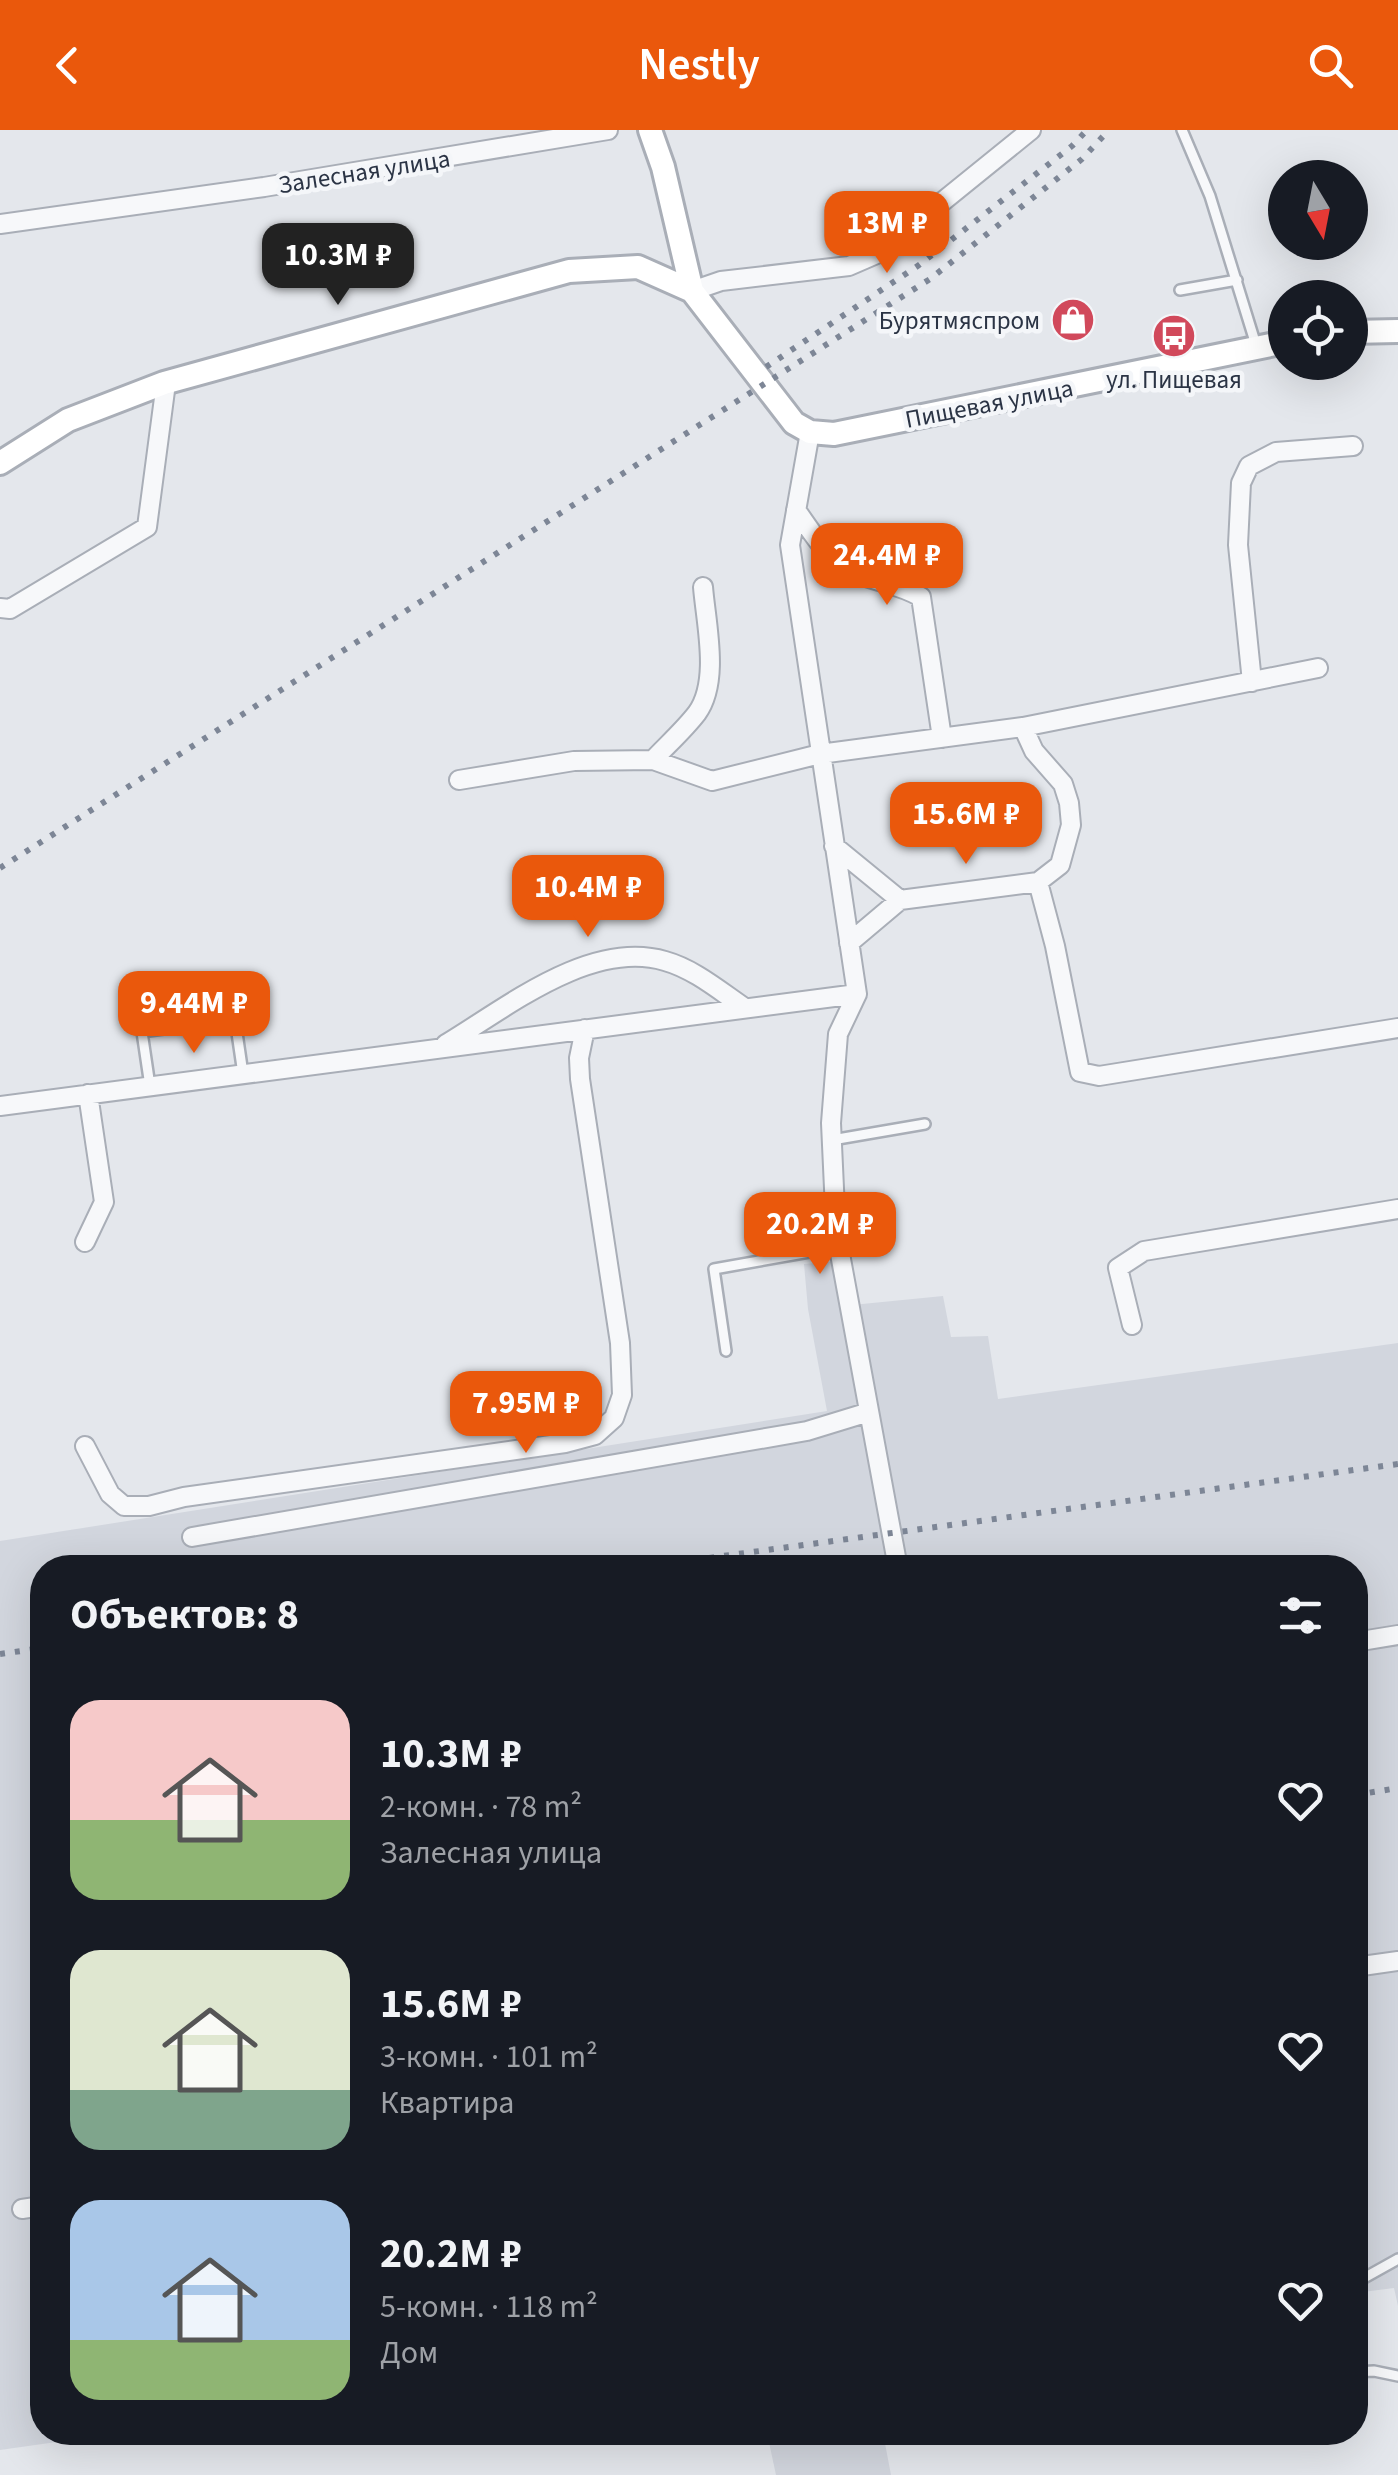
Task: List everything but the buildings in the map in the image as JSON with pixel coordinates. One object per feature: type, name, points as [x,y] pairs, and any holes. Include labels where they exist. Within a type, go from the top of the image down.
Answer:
[{"type":"main road","points":[[650,130],[663,166],[692,291],[794,423],[810,432]]},
{"type":"main road","points":[[0,463],[68,420],[166,383],[569,271],[638,267],[692,291]]},
{"type":"main road","points":[[1368,331],[1398,330]]},
{"type":"main road","name":"Пищевая улица","points":[[810,432],[834,434],[1268,344]]},
{"type":"street","name":"Залесная улица","points":[[0,224],[264,187],[608,130]]},
{"type":"street","points":[[692,291],[721,280],[848,266],[880,253],[1025,132]]},
{"type":"street","points":[[0,608],[10,608],[147,527],[166,383]]},
{"type":"street","points":[[810,432],[790,545],[857,994],[838,1034],[832,1140],[838,1247],[896,1555]]},
{"type":"street","points":[[1252,682],[1238,545],[1241,483],[1249,466],[1276,452],[1353,446]]},
{"type":"street","points":[[796,510],[833,559],[851,571],[909,590],[921,598],[942,738]]},
{"type":"street","points":[[653,760],[699,710],[706,691],[709,672],[703,587]]},
{"type":"street","points":[[459,780],[574,761],[653,760],[712,781],[820,754],[1023,727],[1318,668]]},
{"type":"street","points":[[849,943],[900,900],[1038,882],[1060,865],[1071,824],[1064,784],[1034,751],[1023,727]]},
{"type":"street","points":[[834,846],[900,900]]},
{"type":"street","points":[[1038,882],[1056,946],[1080,1072],[1099,1076],[1398,1028]]},
{"type":"street","points":[[439,1048],[580,966],[626,956],[664,960],[745,1008]]},
{"type":"street","points":[[0,1106],[857,994]]},
{"type":"street","points":[[85,1446],[110,1494],[124,1506],[149,1506],[184,1497],[565,1443],[595,1435],[614,1418],[622,1395],[620,1343],[580,1080],[585,1029]]},
{"type":"street","points":[[85,1242],[104,1202],[88,1094]]},
{"type":"street","points":[[1132,1325],[1118,1268],[1144,1251],[1398,1208]]},
{"type":"street","points":[[192,1537],[807,1431],[869,1412]]},
{"type":"street","points":[[1368,1640],[1398,1635]]},
{"type":"street","points":[[1368,1965],[1398,1961]]},
{"type":"street","points":[[22,2209],[30,2208]]},
{"type":"lane","points":[[1182,130],[1210,196],[1256,346]]},
{"type":"lane","points":[[1180,290],[1238,280]]},
{"type":"lane","points":[[150,1086],[142,1032],[234,1018],[243,1074]]},
{"type":"lane","points":[[832,1140],[924,1124]]},
{"type":"lane","points":[[726,1351],[714,1269],[838,1247]]},
{"type":"lane","points":[[1368,2276],[1398,2260]]},
{"type":"lane","points":[[1368,2371],[1398,2376]]},
{"type":"shaded area","points":[[838,1261],[842,1306],[943,1296],[951,1337],[988,1336],[998,1399],[1398,1343],[1398,2306],[1394,2288],[1368,2291],[1368,1555],[30,1555],[30,2445],[35,2445],[0,2450],[0,1541],[827,1411],[808,1309],[804,1264]]},
{"type":"shaded area","points":[[770,2445],[885,2445],[891,2475],[776,2475]]},
{"type":"railway","points":[[766,367],[919,265],[1072,146],[1087,130]]},
{"type":"railway","points":[[0,868],[930,279],[1082,159],[1109,130]]},
{"type":"railway","points":[[730,1555],[1398,1464]]},
{"type":"railway","points":[[0,1654],[30,1650]]},
{"type":"railway","points":[[1368,1793],[1398,1788]]},
{"type":"place","name":"Бурятмяспром","points":[[1073,320]]},
{"type":"place","name":"ул. Пищевая","points":[[1174,336]]}]
